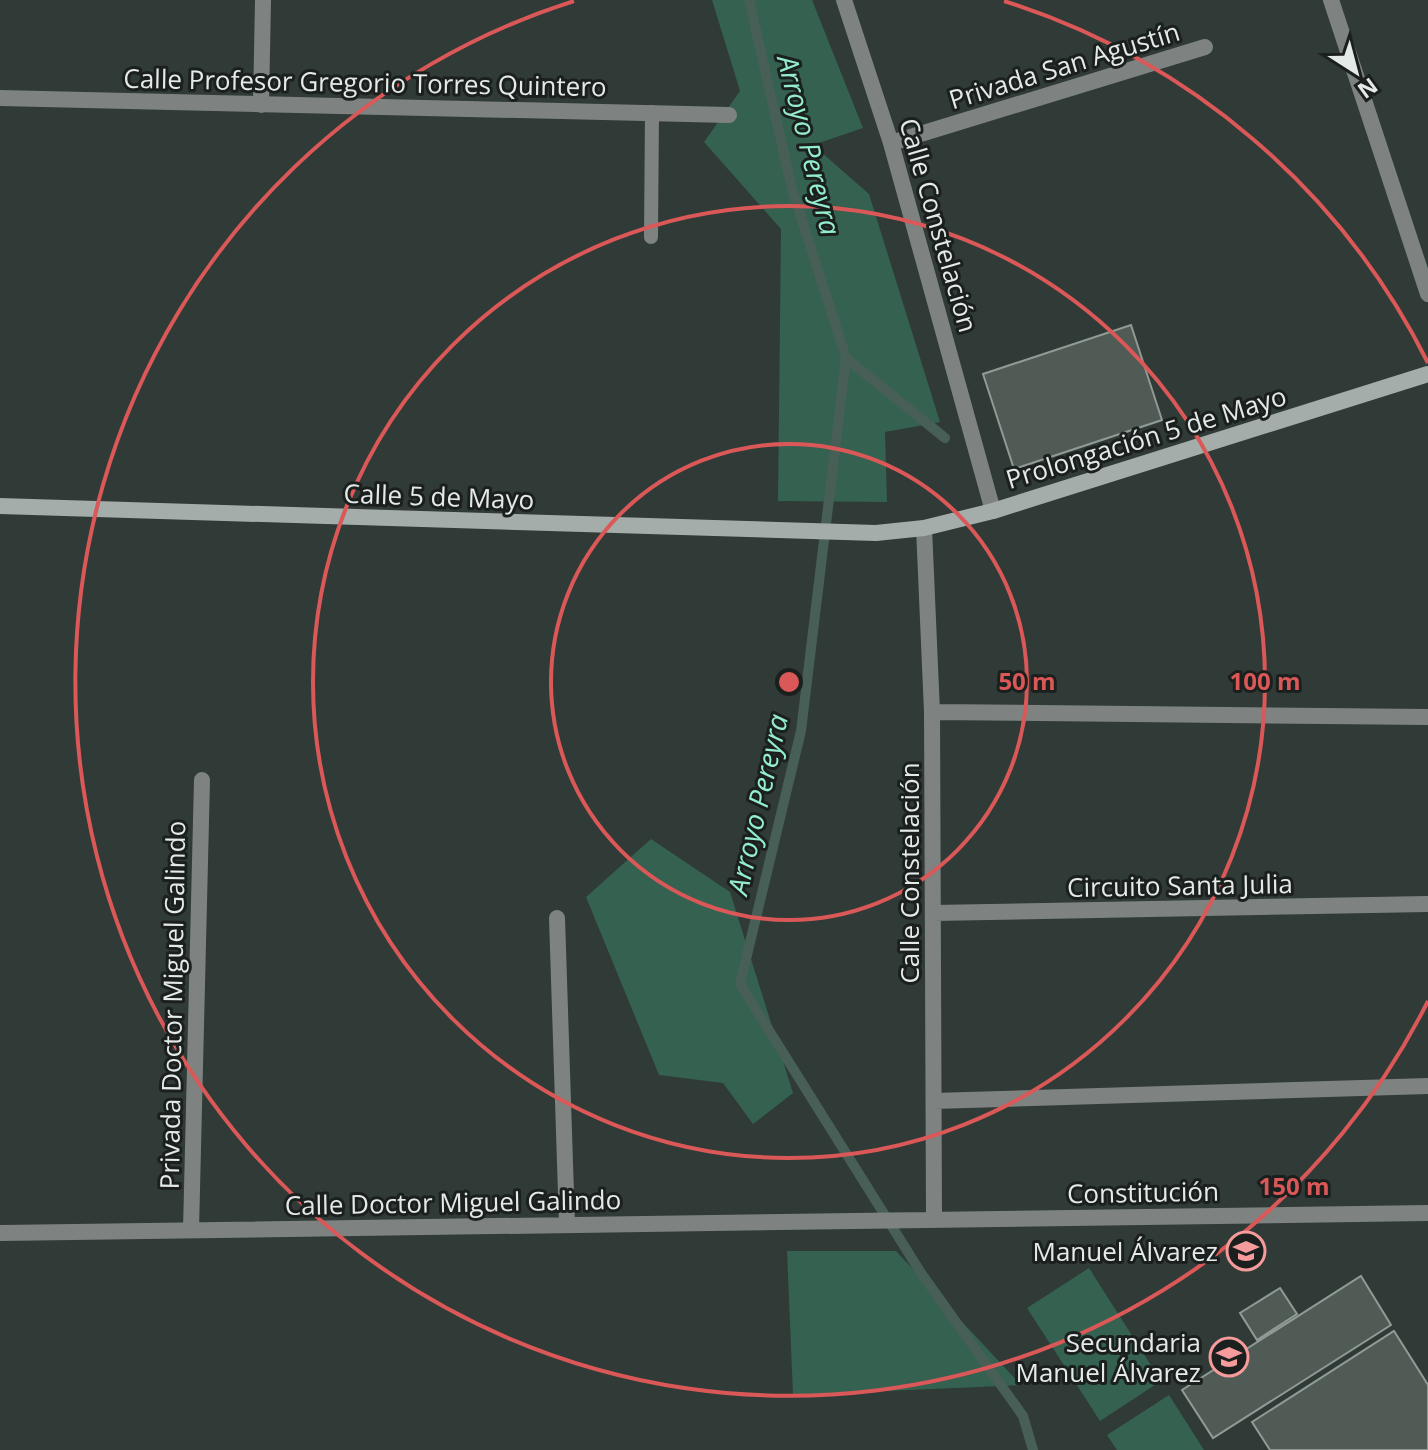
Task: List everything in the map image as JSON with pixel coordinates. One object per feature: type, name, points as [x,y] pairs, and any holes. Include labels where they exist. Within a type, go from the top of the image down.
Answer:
[{"type":"street","points":[[261,105],[263,0]]},
{"type":"street","name":"Calle Constelación","points":[[844,0],[891,143],[993,511]]},
{"type":"street","points":[[1331,0],[1428,294]]},
{"type":"street","name":"Privada San Agustín","points":[[891,143],[1205,47]]},
{"type":"street","name":"Calle Profesor Gregorio Torres Quintero","points":[[0,98],[729,115]]},
{"type":"street","name":"Prolongación 5 de Mayo","points":[[876,533],[924,528],[993,511],[1428,374]]},
{"type":"street","name":"Calle 5 de Mayo","points":[[0,506],[876,533]]},
{"type":"street","name":"Calle Constelación","points":[[924,528],[932,712],[934,1219]]},
{"type":"street","points":[[932,712],[1428,717]]},
{"type":"street","name":"Privada Doctor Miguel Galindo","points":[[191,1230],[202,780]]},
{"type":"street","name":"Circuito Santa Julia","points":[[933,913],[1428,904]]},
{"type":"street","points":[[557,918],[567,1224]]},
{"type":"street","points":[[934,1101],[1428,1086]]},
{"type":"street","name":"Constitución","points":[[906,1218],[1428,1213]]},
{"type":"street","name":"Calle Doctor Miguel Galindo","points":[[0,1233],[906,1218]]},
{"type":"lane","points":[[651,237],[652,112]]},
{"type":"green space","points":[[712,0],[812,0],[863,128],[813,145],[869,194],[940,422],[885,432],[887,502],[778,501],[781,229],[704,142],[740,91]]},
{"type":"green space","points":[[651,839],[730,892],[793,1093],[753,1124],[723,1083],[659,1075],[586,897]]},
{"type":"green space","points":[[787,1251],[896,1251],[1021,1385],[793,1395]]},
{"type":"green space","points":[[1089,1268],[1161,1381],[1100,1421],[1027,1308]]},
{"type":"green space","points":[[1169,1395],[1204,1450],[1117,1450],[1107,1435]]},
{"type":"building","points":[[1131,325],[1162,420],[1014,469],[983,374]]},
{"type":"building","points":[[1361,1276],[1391,1325],[1213,1438],[1182,1390]]},
{"type":"building","points":[[1280,1288],[1297,1314],[1257,1340],[1240,1313]]},
{"type":"building","points":[[1394,1331],[1428,1385],[1428,1450],[1270,1450],[1252,1422]]},
{"type":"waterway","name":"Arroyo Pereyra","points":[[749,0],[792,189],[846,358],[801,731],[740,984],[921,1273],[1023,1416],[1033,1450]]},
{"type":"waterway","points":[[846,358],[945,438]]},
{"type":"place","name":"Manuel Álvarez","points":[[1246,1251]]},
{"type":"place","name":"Secundaria Manuel Álvarez","points":[[1229,1357]]}]
